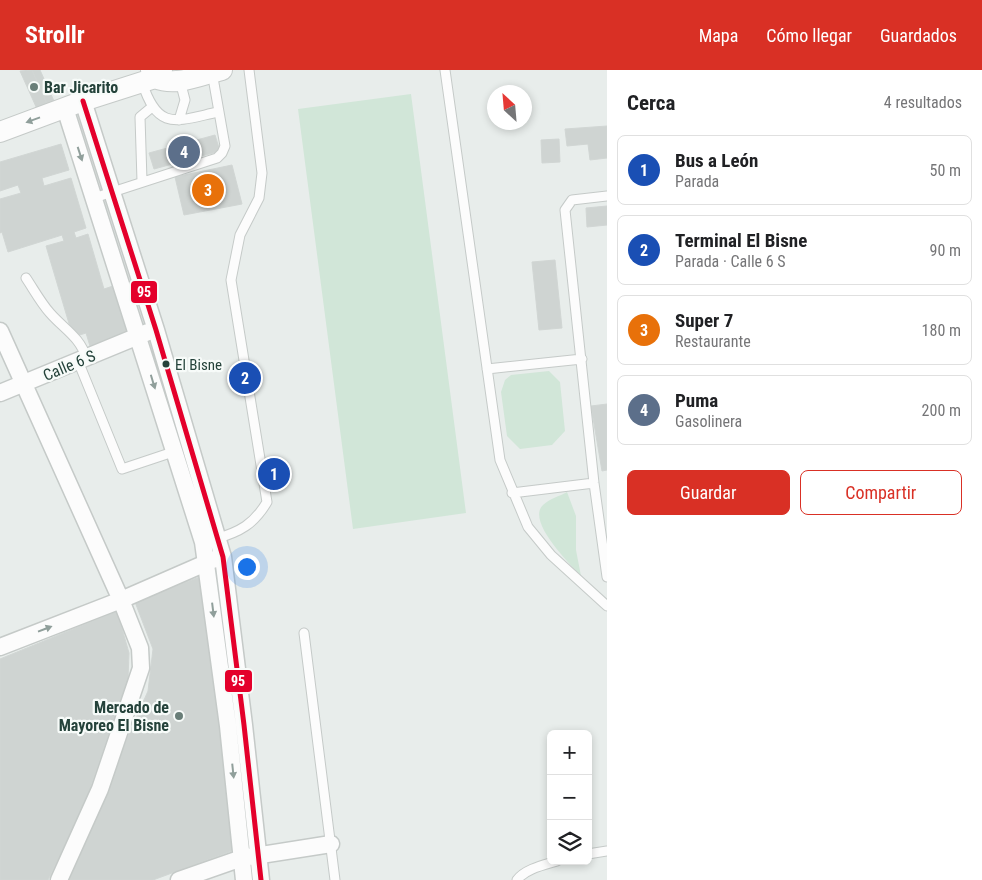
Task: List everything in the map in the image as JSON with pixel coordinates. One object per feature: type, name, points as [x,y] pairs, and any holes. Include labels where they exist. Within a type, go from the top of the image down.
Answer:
[{"type":"street","points":[[0,132],[152,75],[166,83],[217,71]]},
{"type":"street","points":[[74,104],[112,191],[190,445],[210,540],[207,562],[228,726],[244,880]]},
{"type":"street","points":[[74,104],[94,198],[174,451],[210,540],[222,557],[244,725],[261,880]]},
{"type":"street","name":"Calle 6 S","points":[[0,393],[156,330]]},
{"type":"street","points":[[0,331],[121,600],[140,648],[141,668],[100,789],[59,880]]},
{"type":"street","points":[[0,647],[121,600],[222,557]]},
{"type":"street","points":[[228,726],[244,725]]},
{"type":"street","points":[[179,880],[242,858],[331,844]]},
{"type":"lane","points":[[210,540],[234,533],[258,518],[267,502],[231,280],[240,235],[260,198],[262,173],[249,70]]},
{"type":"lane","points":[[445,70],[500,460],[512,493],[528,527],[551,555],[607,606]]},
{"type":"lane","points":[[94,198],[216,158],[222,153],[225,146],[218,112],[217,71]]},
{"type":"lane","points":[[152,75],[152,107],[165,118],[179,120],[218,112]]},
{"type":"lane","points":[[179,120],[184,100],[180,81]]},
{"type":"lane","points":[[142,182],[140,117],[152,107]]},
{"type":"lane","points":[[607,196],[572,200],[565,210],[594,483],[607,577]]},
{"type":"lane","points":[[26,278],[50,312],[68,333],[80,342],[82,360],[122,469],[190,445]]},
{"type":"lane","points":[[487,369],[582,359]]},
{"type":"lane","points":[[512,493],[594,483]]},
{"type":"lane","points":[[304,633],[335,880]]},
{"type":"lane","points":[[592,853],[607,851]]},
{"type":"lane","points":[[517,880],[520,876],[547,864]]},
{"type":"green space","points":[[411,94],[466,513],[353,529],[298,109]]},
{"type":"green space","points":[[549,371],[560,382],[565,431],[552,445],[520,449],[507,436],[501,392],[505,380],[511,375]]},
{"type":"green space","points":[[567,492],[576,516],[576,550],[581,576],[552,542],[540,521],[539,512],[543,505]]},
{"type":"building","points":[[32,70],[40,70],[54,101],[47,104]]},
{"type":"building","name":"Bar Jicarito","points":[[32,70],[47,104],[37,109],[20,71]]},
{"type":"building","points":[[607,126],[607,158],[590,160],[588,144],[567,146],[565,129]]},
{"type":"building","points":[[215,135],[220,151],[154,169],[149,153]]},
{"type":"building","points":[[559,139],[560,162],[542,163],[541,140]]},
{"type":"building","points":[[61,144],[69,170],[42,178],[44,186],[71,178],[86,228],[74,232],[76,238],[88,234],[104,289],[113,286],[128,334],[90,346],[86,333],[73,337],[46,246],[64,241],[62,235],[8,252],[2,232],[0,233],[0,199],[21,193],[18,185],[0,191],[0,162]]},
{"type":"building","points":[[232,165],[242,204],[184,215],[175,177]]},
{"type":"building","points":[[607,206],[607,225],[587,227],[586,208]]},
{"type":"building","points":[[555,260],[562,328],[539,330],[532,262]]},
{"type":"building","points":[[607,404],[607,470],[602,471],[591,406]]},
{"type":"building","name":"Mercado de Mayoreo El Bisne","points":[[202,576],[237,849],[153,880],[64,880],[148,691],[153,649],[135,602]]},
{"type":"building","name":"Mercado de Mayoreo El Bisne","points":[[117,611],[129,653],[128,679],[83,809],[48,880],[0,880],[0,659]]},
{"type":"transit line","name":"95","points":[[83,101],[156,330],[223,557],[261,880]]},
{"type":"place","name":"Bar Jicarito","points":[[34,87]]},
{"type":"place","name":"Puma","points":[[184,152]]},
{"type":"place","name":"Super 7","points":[[208,190]]},
{"type":"place","name":"El Bisne","points":[[166,364]]},
{"type":"place","name":"Terminal El Bisne","points":[[245,378]]},
{"type":"place","name":"Bus a León","points":[[274,474]]},
{"type":"place","name":"Mercado de Mayoreo El Bisne","points":[[179,716]]}]
